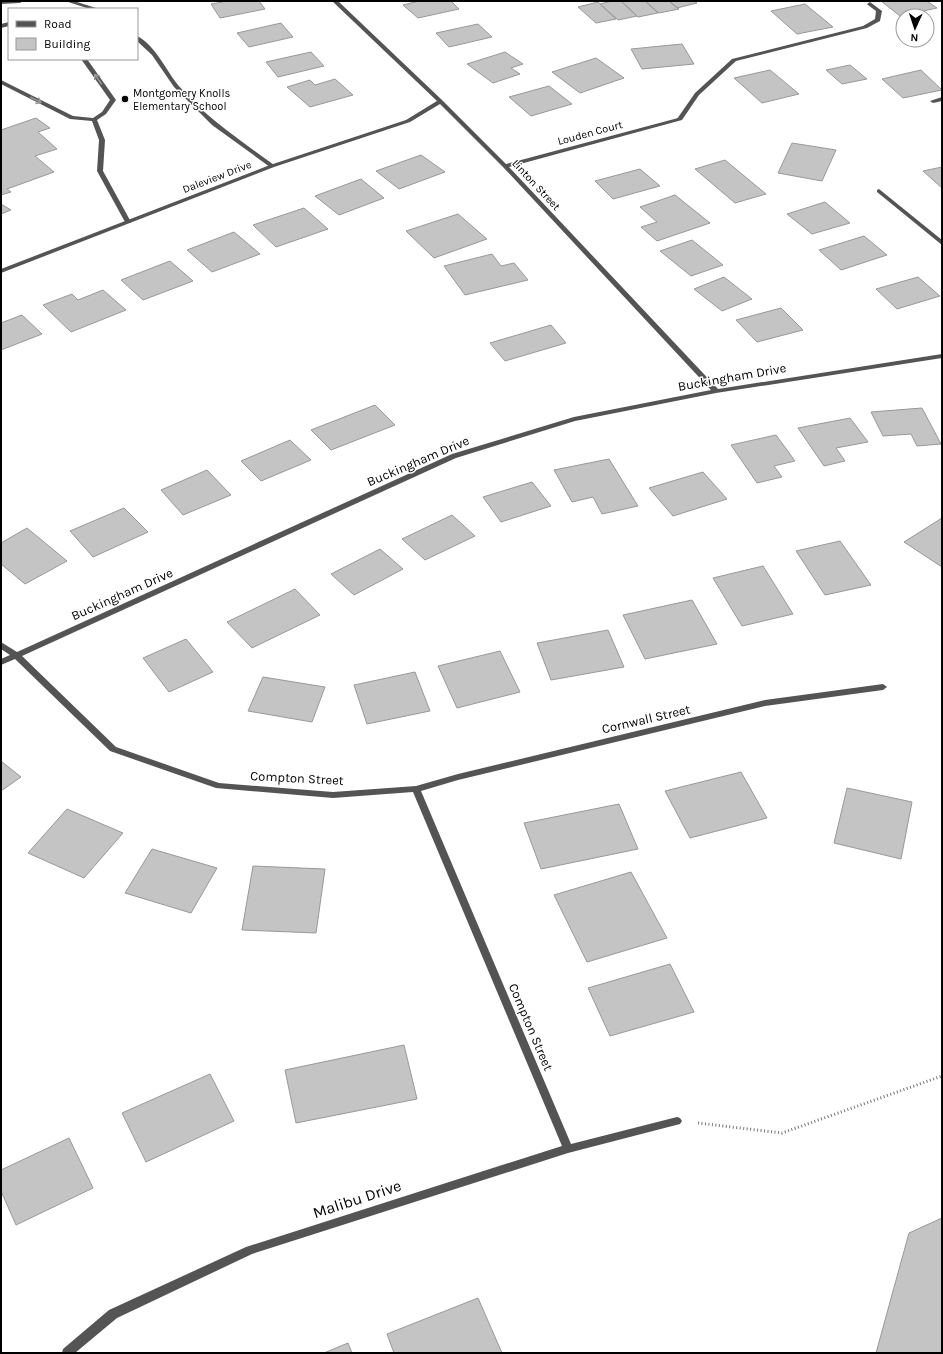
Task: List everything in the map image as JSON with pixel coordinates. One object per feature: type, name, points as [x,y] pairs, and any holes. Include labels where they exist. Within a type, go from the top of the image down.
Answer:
[{"type":"street","points":[[1,2],[20,1]]},
{"type":"street","points":[[68,1],[92,8]]},
{"type":"street","name":"Linton Street","points":[[335,1],[440,101],[505,166],[716,391]]},
{"type":"street","name":"Louden Court","points":[[505,166],[680,119],[697,94],[734,60],[865,27],[878,20],[879,11],[870,4]]},
{"type":"street","points":[[138,39],[154,54],[176,86],[214,124],[272,166]]},
{"type":"street","points":[[1,82],[72,118],[94,120],[104,113],[113,100],[85,60]]},
{"type":"street","points":[[933,101],[942,99]]},
{"type":"street","name":"Daleview Drive","points":[[1,270],[272,166],[408,120],[440,101]]},
{"type":"street","points":[[94,120],[102,140],[100,171],[128,222]]},
{"type":"street","points":[[879,191],[942,243]]},
{"type":"street","name":"Buckingham Drive","points":[[1,662],[454,456],[574,419],[716,391],[942,356]]},
{"type":"street","name":"Compton Street","points":[[1,645],[16,655],[113,749],[219,786],[333,795],[416,789],[568,1149]]},
{"type":"street","name":"Cornwall Street","points":[[416,789],[458,777],[765,703],[883,687]]},
{"type":"street","name":"Malibu Drive","points":[[67,1353],[113,1314],[250,1250],[568,1149],[677,1121]]},
{"type":"path","points":[[677,1121],[782,1133],[942,1076]]},
{"type":"building","points":[[228,1],[259,1],[265,9],[220,18],[211,4]]},
{"type":"building","points":[[419,1],[451,1],[459,9],[418,18],[403,5]]},
{"type":"building","points":[[612,1],[621,1],[637,16],[618,20],[600,4]]},
{"type":"building","points":[[621,1],[645,1],[658,13],[638,17]]},
{"type":"building","points":[[645,1],[669,1],[679,9],[659,13]]},
{"type":"building","points":[[669,1],[694,1],[697,3],[677,8]]},
{"type":"building","points":[[881,1],[927,1],[937,8],[895,8],[895,12]]},
{"type":"building","points":[[598,2],[616,19],[596,23],[578,7]]},
{"type":"building","points":[[805,4],[833,27],[797,34],[771,11]]},
{"type":"building","points":[[281,23],[293,37],[249,47],[237,33]]},
{"type":"building","points":[[478,24],[492,37],[449,47],[436,33]]},
{"type":"building","points":[[682,44],[694,64],[642,69],[631,49]]},
{"type":"building","points":[[311,52],[324,66],[278,77],[266,62]]},
{"type":"building","points":[[505,52],[523,64],[511,68],[520,74],[493,83],[467,64]]},
{"type":"building","points":[[596,58],[624,78],[580,93],[552,72]]},
{"type":"building","points":[[850,65],[867,79],[842,84],[826,70]]},
{"type":"building","points":[[770,70],[799,94],[762,103],[734,78]]},
{"type":"building","points":[[921,70],[942,90],[903,98],[882,79]]},
{"type":"building","points":[[335,79],[353,95],[310,107],[287,87],[310,80],[315,85]]},
{"type":"building","points":[[549,86],[572,104],[531,116],[509,97]]},
{"type":"building","points":[[36,118],[50,128],[38,132],[57,149],[35,156],[54,172],[7,189],[11,192],[1,195],[1,130]]},
{"type":"building","points":[[792,143],[836,150],[822,181],[778,173]]},
{"type":"building","points":[[421,155],[445,172],[399,189],[376,171]]},
{"type":"building","points":[[725,160],[766,194],[735,203],[695,169]]},
{"type":"building","points":[[942,167],[942,188],[923,171]]},
{"type":"building","points":[[640,169],[660,186],[613,199],[595,181]]},
{"type":"building","points":[[361,179],[384,198],[339,215],[315,196]]},
{"type":"building","points":[[675,195],[710,223],[657,241],[641,227],[657,222],[640,207]]},
{"type":"building","points":[[825,202],[850,223],[812,234],[787,214]]},
{"type":"building","points":[[1,204],[11,210],[1,214]]},
{"type":"building","points":[[304,208],[328,229],[276,247],[253,225]]},
{"type":"building","points":[[458,214],[487,239],[434,258],[406,231]]},
{"type":"building","points":[[234,232],[260,254],[212,272],[187,250]]},
{"type":"building","points":[[864,236],[887,255],[841,270],[819,250]]},
{"type":"building","points":[[692,240],[723,265],[691,276],[660,251]]},
{"type":"building","points":[[492,254],[501,266],[514,263],[528,280],[465,295],[444,266]]},
{"type":"building","points":[[170,261],[193,281],[143,300],[121,280]]},
{"type":"building","points":[[724,277],[752,299],[722,311],[694,289]]},
{"type":"building","points":[[918,277],[940,296],[897,309],[876,289]]},
{"type":"building","points":[[103,290],[126,310],[71,332],[43,305],[72,294],[78,300]]},
{"type":"building","points":[[781,308],[803,330],[757,342],[736,320]]},
{"type":"building","points":[[22,315],[42,334],[1,350],[1,323]]},
{"type":"building","points":[[551,325],[566,343],[505,361],[490,343]]},
{"type":"building","points":[[375,405],[395,425],[331,450],[311,430]]},
{"type":"building","points":[[922,408],[941,444],[917,446],[911,434],[883,436],[871,412]]},
{"type":"building","points":[[850,418],[868,442],[836,448],[845,461],[824,466],[798,428]]},
{"type":"building","points":[[776,435],[795,461],[774,466],[782,477],[757,483],[731,445]]},
{"type":"building","points":[[290,440],[311,460],[261,481],[241,461]]},
{"type":"building","points":[[609,459],[638,506],[602,514],[593,497],[572,502],[554,470]]},
{"type":"building","points":[[207,470],[231,495],[183,515],[161,490]]},
{"type":"building","points":[[703,472],[727,499],[673,516],[649,488]]},
{"type":"building","points":[[532,482],[551,506],[501,522],[483,497]]},
{"type":"building","points":[[124,508],[148,532],[93,557],[70,531]]},
{"type":"building","points":[[452,515],[475,536],[425,560],[402,539]]},
{"type":"building","points":[[942,518],[942,567],[904,542]]},
{"type":"building","points":[[27,528],[67,561],[25,584],[1,564],[1,543]]},
{"type":"building","points":[[840,541],[871,585],[825,595],[796,551]]},
{"type":"building","points":[[380,549],[403,569],[354,595],[331,574]]},
{"type":"building","points":[[763,566],[793,614],[742,626],[713,578]]},
{"type":"building","points":[[295,589],[320,615],[252,648],[227,622]]},
{"type":"building","points":[[692,600],[717,644],[645,659],[623,615]]},
{"type":"building","points":[[608,630],[624,667],[551,680],[537,643]]},
{"type":"building","points":[[186,639],[213,672],[169,692],[143,658]]},
{"type":"building","points":[[500,651],[520,692],[457,708],[438,666]]},
{"type":"building","points":[[415,672],[430,711],[367,724],[354,685]]},
{"type":"building","points":[[263,677],[325,687],[312,722],[248,711]]},
{"type":"building","points":[[1,761],[21,777],[1,791]]},
{"type":"building","points":[[741,772],[767,818],[690,838],[665,791]]},
{"type":"building","points":[[847,788],[912,802],[901,859],[834,843]]},
{"type":"building","points":[[619,804],[638,849],[541,869],[524,823]]},
{"type":"building","points":[[67,809],[123,833],[84,878],[28,853]]},
{"type":"building","points":[[152,849],[217,868],[191,913],[125,893]]},
{"type":"building","points":[[253,866],[325,869],[316,933],[242,930]]},
{"type":"building","points":[[631,872],[667,938],[587,962],[554,895]]},
{"type":"building","points":[[670,964],[694,1012],[610,1036],[588,988]]},
{"type":"building","points":[[404,1045],[417,1099],[296,1123],[285,1070]]},
{"type":"building","points":[[210,1074],[234,1121],[146,1162],[122,1113]]},
{"type":"building","points":[[69,1138],[93,1188],[16,1225],[1,1191],[1,1170]]},
{"type":"building","points":[[942,1218],[942,1353],[876,1353],[909,1233]]},
{"type":"building","points":[[478,1298],[502,1353],[394,1353],[387,1334]]},
{"type":"building","points":[[348,1343],[352,1353],[324,1353]]},
{"type":"place","name":"Montgomery Knolls Elementary School","points":[[125,99]]}]
